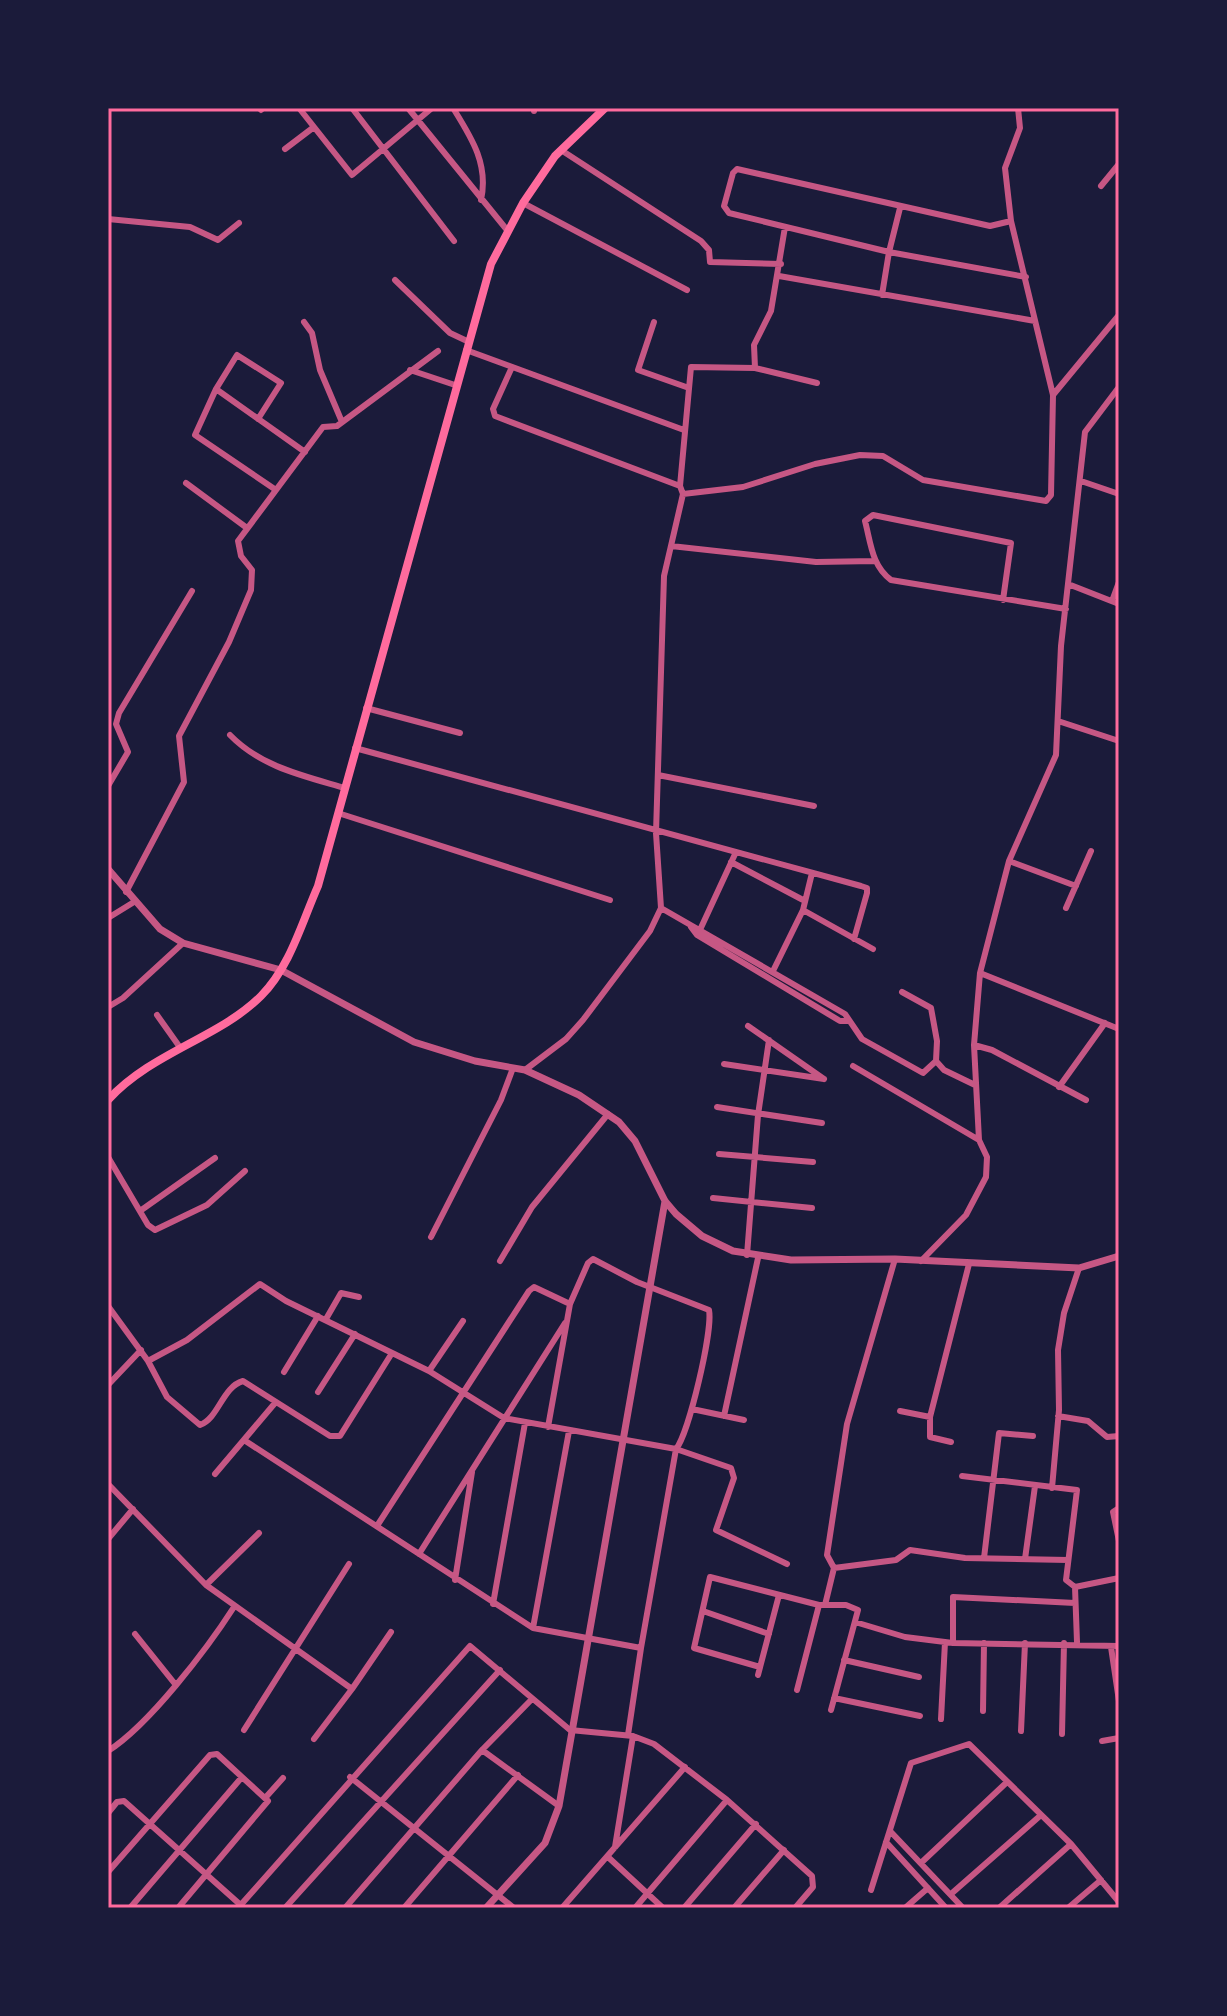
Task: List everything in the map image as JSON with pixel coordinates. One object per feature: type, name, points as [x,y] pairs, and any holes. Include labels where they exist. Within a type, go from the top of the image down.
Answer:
[{"type":"main road","points":[[108,1100],[133,1076],[251,1003],[281,970],[318,886],[491,264],[523,203],[561,150],[605,108]]},
{"type":"street","points":[[299,108],[352,175],[432,108]]},
{"type":"street","points":[[352,108],[454,241]]},
{"type":"street","points":[[408,108],[507,230]]},
{"type":"street","points":[[453,108],[476,146],[483,173],[481,200]]},
{"type":"street","points":[[512,367],[493,409],[495,416],[682,490],[743,487],[830,461],[883,456],[923,480],[1046,501],[1051,495],[1053,395],[1011,221],[1005,168],[1020,128],[1018,108]]},
{"type":"street","points":[[285,149],[314,127]]},
{"type":"street","points":[[561,150],[701,241],[709,250],[710,262],[781,264]]},
{"type":"street","points":[[1101,186],[1119,164]]},
{"type":"street","points":[[1011,221],[990,226],[735,171],[725,211],[889,252],[1026,277]]},
{"type":"street","points":[[523,203],[687,290]]},
{"type":"street","points":[[882,295],[900,208]]},
{"type":"street","points":[[108,219],[190,227],[218,240],[239,223]]},
{"type":"street","points":[[755,368],[755,341],[767,324],[779,276],[785,227]]},
{"type":"street","points":[[779,276],[1035,321]]},
{"type":"street","points":[[395,280],[466,345],[512,367],[684,430]]},
{"type":"street","points":[[1053,395],[1119,315]]},
{"type":"street","points":[[304,322],[312,333],[320,370],[342,422]]},
{"type":"street","points":[[654,322],[638,370],[689,388]]},
{"type":"street","points":[[126,892],[184,782],[179,736],[229,642],[251,590],[252,570],[238,549],[238,541],[323,427],[342,422],[438,351]]},
{"type":"street","points":[[258,419],[281,383],[237,355],[216,389],[195,435],[276,490]]},
{"type":"street","points":[[525,1070],[566,1039],[583,1020],[650,931],[661,908],[656,833],[664,576],[682,490],[691,367],[755,368],[817,383]]},
{"type":"street","points":[[410,370],[455,385]]},
{"type":"street","points":[[921,1261],[966,1215],[986,1177],[987,1157],[979,1140],[975,1085],[974,1045],[980,973],[1009,861],[1056,755],[1068,584],[1085,432],[1119,387]]},
{"type":"street","points":[[216,389],[305,452]]},
{"type":"street","points":[[1081,481],[1119,494]]},
{"type":"street","points":[[186,483],[247,528]]},
{"type":"street","points":[[1003,600],[1011,543],[873,515],[865,521],[875,561],[880,572],[891,580],[1003,600],[1066,609]]},
{"type":"street","points":[[671,546],[816,562],[875,561]]},
{"type":"street","points":[[1068,584],[1115,603],[1119,582]]},
{"type":"street","points":[[108,786],[128,752],[116,724],[119,713],[192,591]]},
{"type":"street","points":[[366,708],[460,733]]},
{"type":"street","points":[[1058,721],[1119,741]]},
{"type":"street","points":[[230,735],[264,761],[345,788]]},
{"type":"street","points":[[355,748],[656,833],[690,838],[867,888],[854,939]]},
{"type":"street","points":[[658,775],[814,806]]},
{"type":"street","points":[[338,813],[610,900]]},
{"type":"street","points":[[1066,908],[1091,851]]},
{"type":"street","points":[[699,932],[736,852]]},
{"type":"street","points":[[1009,861],[1076,886]]},
{"type":"street","points":[[731,862],[805,901]]},
{"type":"street","points":[[108,869],[160,929],[183,943],[281,970],[414,1042],[475,1061],[525,1070],[579,1095],[608,1114],[635,1141],[665,1201],[702,1236],[747,1255],[758,1258],[895,1259],[1079,1268],[1119,1256]]},
{"type":"street","points":[[769,978],[803,910],[812,873]]},
{"type":"street","points":[[108,918],[134,902]]},
{"type":"street","points":[[661,908],[840,1021],[848,1021]]},
{"type":"street","points":[[803,910],[873,949]]},
{"type":"street","points":[[699,932],[845,1014],[862,1039],[923,1073],[936,1061],[937,1041],[931,1008],[902,992]]},
{"type":"street","points":[[108,1007],[123,998],[183,943]]},
{"type":"street","points":[[980,973],[1119,1029]]},
{"type":"street","points":[[157,1015],[179,1046]]},
{"type":"street","points":[[1059,1087],[1105,1023]]},
{"type":"street","points":[[724,1064],[824,1079],[748,1026]]},
{"type":"street","points":[[747,1255],[758,1115],[769,1040]]},
{"type":"street","points":[[974,1045],[992,1050],[1086,1100]]},
{"type":"street","points":[[936,1061],[944,1070],[975,1085]]},
{"type":"street","points":[[853,1066],[979,1140]]},
{"type":"street","points":[[431,1237],[513,1068]]},
{"type":"street","points":[[717,1107],[822,1123]]},
{"type":"street","points":[[500,1261],[532,1207],[608,1114]]},
{"type":"street","points":[[719,1154],[813,1162]]},
{"type":"street","points":[[108,1157],[150,1227],[159,1230],[207,1205],[245,1171]]},
{"type":"street","points":[[140,1211],[215,1158]]},
{"type":"street","points":[[713,1198],[812,1208]]},
{"type":"street","points":[[486,1908],[545,1843],[559,1806],[665,1201]]},
{"type":"street","points":[[724,1416],[758,1258]]},
{"type":"street","points":[[548,1427],[570,1304],[588,1263],[593,1259],[710,1312],[685,1439],[676,1449],[641,1648],[615,1847]]},
{"type":"street","points":[[797,1690],[834,1568],[827,1555],[847,1424],[895,1259]]},
{"type":"street","points":[[951,1442],[930,1437],[930,1417],[969,1264]]},
{"type":"street","points":[[1052,1488],[1058,1416],[1058,1350],[1064,1313],[1079,1268]]},
{"type":"street","points":[[148,1361],[187,1340],[257,1285],[429,1371],[504,1418],[676,1449],[735,1472],[716,1530],[787,1564]]},
{"type":"street","points":[[377,1526],[534,1287],[570,1304]]},
{"type":"street","points":[[326,1319],[341,1293],[359,1297]]},
{"type":"street","points":[[108,1306],[141,1350],[167,1397],[200,1425],[208,1421],[238,1382],[330,1436],[340,1436],[392,1353]]},
{"type":"street","points":[[284,1372],[318,1316]]},
{"type":"street","points":[[419,1554],[567,1320]]},
{"type":"street","points":[[429,1371],[463,1321]]},
{"type":"street","points":[[318,1392],[355,1334]]},
{"type":"street","points":[[108,1385],[141,1350]]},
{"type":"street","points":[[215,1474],[275,1403]]},
{"type":"street","points":[[692,1409],[744,1420]]},
{"type":"street","points":[[900,1411],[930,1417]]},
{"type":"street","points":[[1058,1416],[1088,1421],[1107,1437],[1119,1436]]},
{"type":"street","points":[[493,1604],[525,1423]]},
{"type":"street","points":[[533,1628],[569,1431]]},
{"type":"street","points":[[984,1558],[999,1433],[1033,1436]]},
{"type":"street","points":[[244,1440],[533,1628],[641,1648]]},
{"type":"street","points":[[455,1580],[472,1470]]},
{"type":"street","points":[[962,1476],[1077,1490],[1066,1580],[1075,1587],[1119,1578]]},
{"type":"street","points":[[108,1484],[206,1585],[352,1689]]},
{"type":"street","points":[[1025,1559],[1035,1486]]},
{"type":"street","points":[[1119,1508],[1113,1512],[1119,1541]]},
{"type":"street","points":[[108,1539],[133,1509]]},
{"type":"street","points":[[206,1585],[259,1533]]},
{"type":"street","points":[[834,1568],[896,1560],[910,1550],[984,1558],[1068,1560]]},
{"type":"street","points":[[244,1730],[349,1564]]},
{"type":"street","points":[[779,1595],[759,1671],[694,1648],[710,1577],[822,1605],[856,1608],[831,1710]]},
{"type":"street","points":[[1075,1587],[1077,1642]]},
{"type":"street","points":[[941,1719],[953,1597],[1075,1603]]},
{"type":"street","points":[[109,1747],[131,1735],[234,1607]]},
{"type":"street","points":[[703,1611],[769,1634]]},
{"type":"street","points":[[855,1622],[905,1637],[949,1642],[1077,1642],[1119,1646]]},
{"type":"street","points":[[314,1739],[391,1632]]},
{"type":"street","points":[[135,1634],[175,1684]]},
{"type":"street","points":[[983,1711],[984,1643]]},
{"type":"street","points":[[1021,1731],[1025,1643]]},
{"type":"street","points":[[1062,1734],[1064,1643]]},
{"type":"street","points":[[108,1813],[117,1802],[124,1801],[240,1907],[466,1647],[473,1647],[570,1730],[630,1736],[654,1744],[727,1800],[814,1881],[813,1887],[795,1908]]},
{"type":"street","points":[[1111,1647],[1119,1701]]},
{"type":"street","points":[[844,1660],[919,1677]]},
{"type":"street","points":[[285,1908],[380,1798],[500,1670]]},
{"type":"street","points":[[834,1698],[920,1716]]},
{"type":"street","points":[[345,1908],[482,1750],[532,1699]]},
{"type":"street","points":[[1102,1741],[1119,1738]]},
{"type":"street","points":[[871,1890],[911,1763],[916,1758],[971,1744],[1006,1783],[1071,1844],[1119,1902]]},
{"type":"street","points":[[482,1750],[559,1806]]},
{"type":"street","points":[[108,1872],[213,1753],[266,1797]]},
{"type":"street","points":[[562,1908],[685,1767]]},
{"type":"street","points":[[404,1908],[518,1775]]},
{"type":"street","points":[[130,1908],[242,1777]]},
{"type":"street","points":[[350,1777],[514,1908]]},
{"type":"street","points":[[178,1908],[266,1805],[266,1797],[283,1778]]},
{"type":"street","points":[[922,1862],[1006,1783]]},
{"type":"street","points":[[635,1908],[727,1800]]},
{"type":"street","points":[[951,1894],[1041,1815]]},
{"type":"street","points":[[684,1908],[756,1824]]},
{"type":"street","points":[[890,1831],[963,1908]]},
{"type":"street","points":[[886,1842],[946,1908]]},
{"type":"street","points":[[999,1908],[1071,1844]]},
{"type":"street","points":[[734,1908],[784,1850]]},
{"type":"street","points":[[608,1857],[663,1908]]},
{"type":"street","points":[[1068,1908],[1101,1880]]},
{"type":"street","points":[[905,1908],[928,1888]]}]
